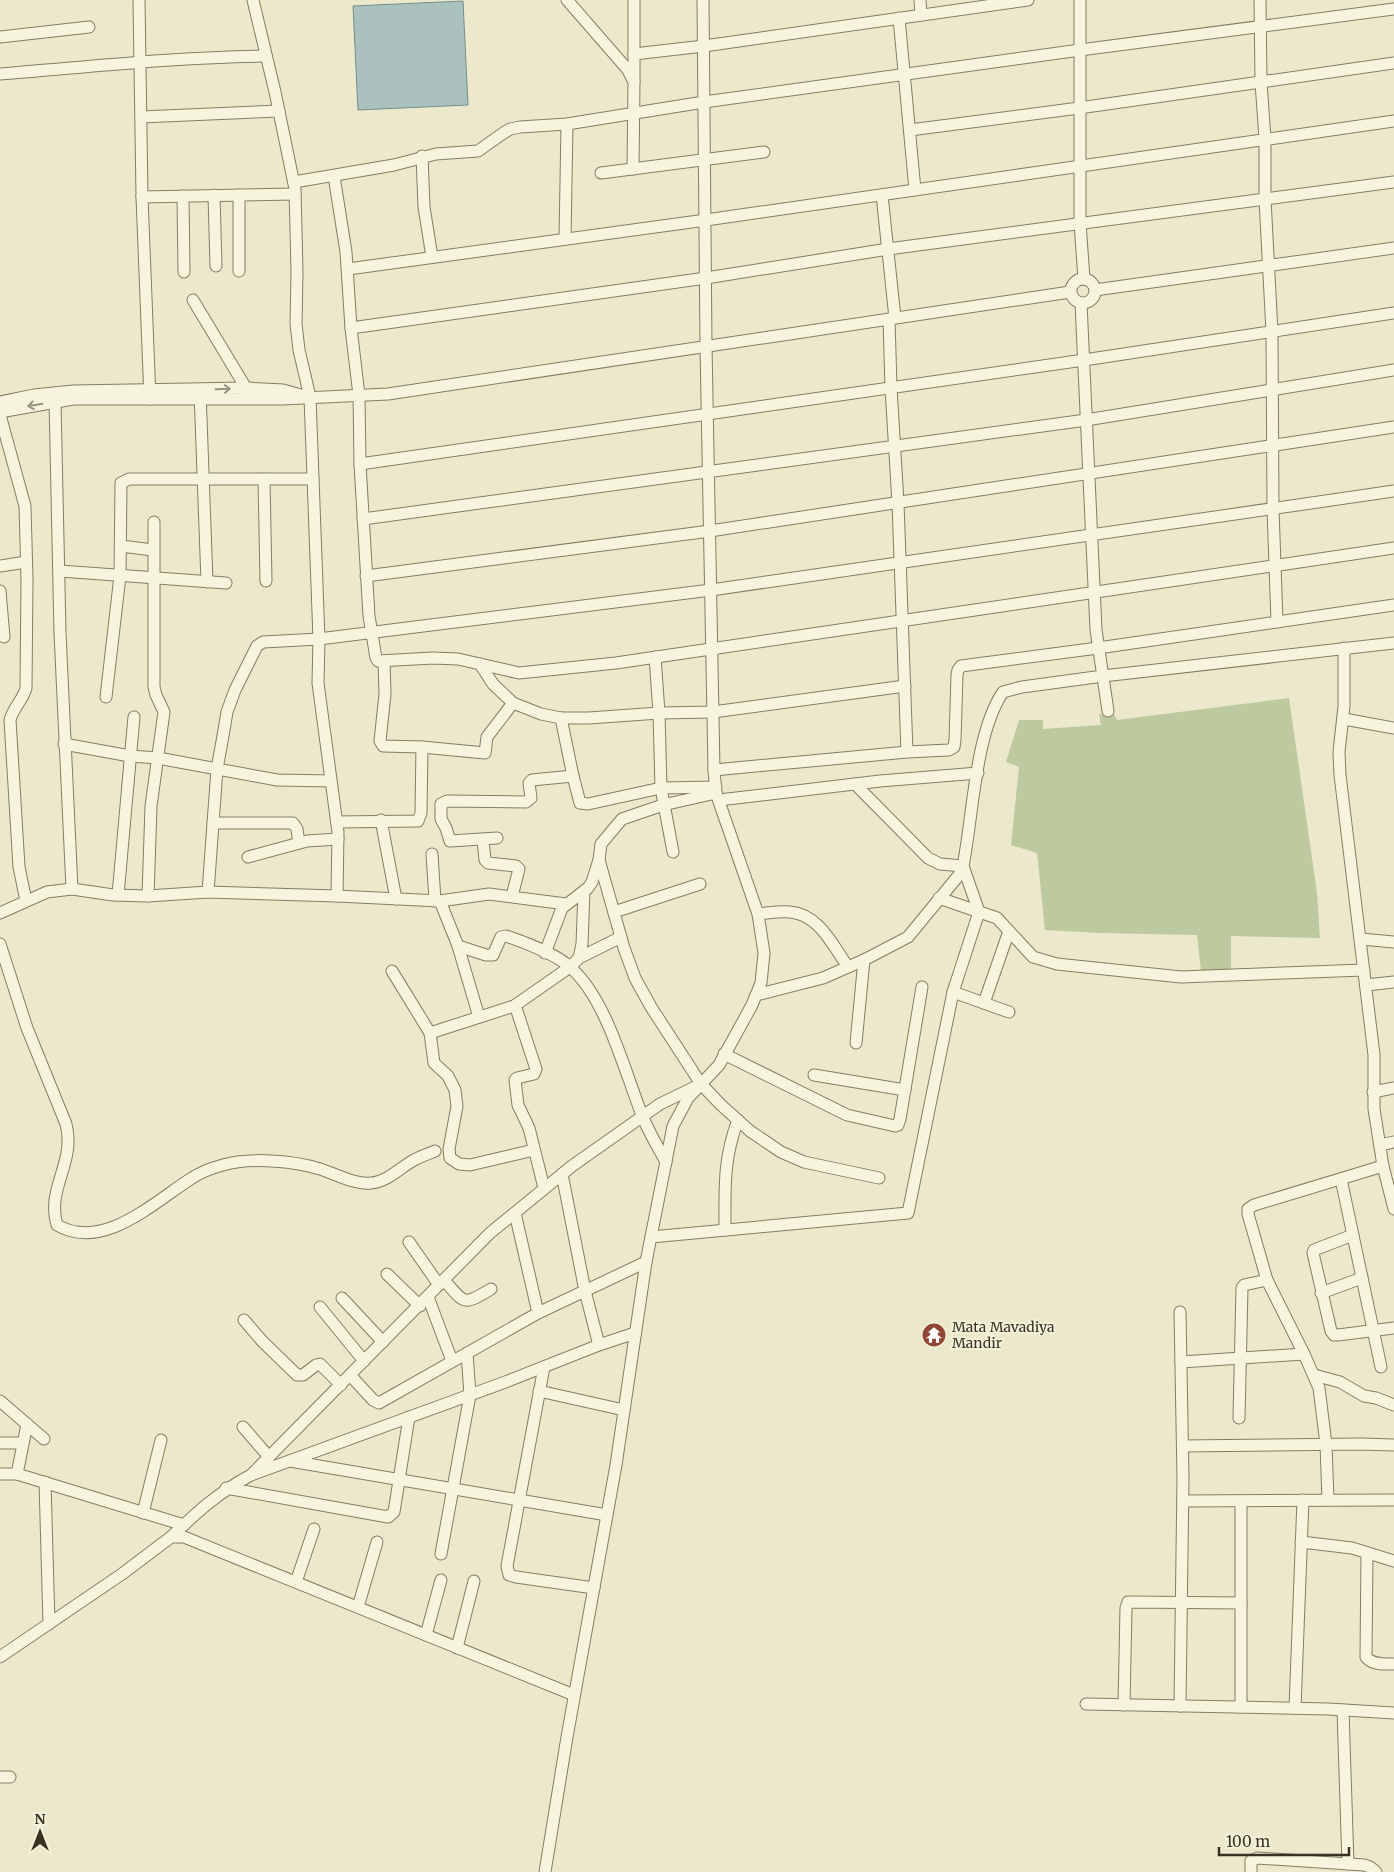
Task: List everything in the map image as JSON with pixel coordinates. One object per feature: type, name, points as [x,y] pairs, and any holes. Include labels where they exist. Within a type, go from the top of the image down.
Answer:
[{"type":"street","points":[[140,0],[142,197],[150,394]]},
{"type":"street","points":[[253,0],[279,111],[294,188],[297,272],[296,324],[298,350],[310,397],[319,639],[318,683],[337,822],[337,896]]},
{"type":"street","points":[[567,0],[628,70],[634,82]]},
{"type":"street","points":[[633,169],[634,0]]},
{"type":"street","points":[[545,1872],[574,1695],[607,1515],[646,1262],[673,1126],[688,1098],[719,1065],[756,995],[761,983],[764,953],[758,914],[717,794],[714,770],[706,346],[703,0]]},
{"type":"street","points":[[920,0],[921,14]]},
{"type":"street","points":[[634,54],[704,46],[1028,0]]},
{"type":"street","points":[[1080,0],[1079,166],[1080,224],[1084,279]]},
{"type":"street","points":[[1260,0],[1265,199],[1272,332],[1273,509],[1278,622]]},
{"type":"street","points":[[142,197],[239,195],[294,188],[334,176],[394,165],[422,156],[478,151],[510,130],[533,126],[567,124],[704,102],[905,74],[1394,9]]},
{"type":"street","points":[[899,18],[915,190]]},
{"type":"street","points":[[0,37],[89,27]]},
{"type":"street","points":[[0,74],[141,61],[266,56]]},
{"type":"street","points":[[910,130],[1394,63]]},
{"type":"street","points":[[141,117],[279,111]]},
{"type":"street","points":[[348,269],[706,220],[1394,121]]},
{"type":"street","points":[[565,239],[567,124]]},
{"type":"street","points":[[601,173],[764,152]]},
{"type":"street","points":[[422,156],[424,207],[432,257]]},
{"type":"street","points":[[334,176],[348,269],[358,395],[369,616],[378,661],[433,658],[458,659],[519,673],[616,663],[712,647],[1394,548]]},
{"type":"street","points":[[352,328],[706,278],[888,249],[1394,182]]},
{"type":"street","points":[[214,195],[216,266]]},
{"type":"street","points":[[239,195],[239,271]]},
{"type":"street","points":[[882,195],[888,249],[892,319],[891,388],[898,503],[907,752]]},
{"type":"street","points":[[183,196],[184,272]]},
{"type":"street","points":[[1095,290],[1394,248]]},
{"type":"street","points":[[1084,279],[1090,280],[1095,290],[1091,300],[1081,303],[1072,297],[1070,292],[1074,282],[1084,279]]},
{"type":"street","points":[[0,402],[73,391],[310,397],[388,394],[1070,292]]},
{"type":"street","points":[[193,300],[246,394]]},
{"type":"street","points":[[1081,303],[1094,592],[1098,648],[1108,711]]},
{"type":"street","points":[[360,464],[1084,360],[1394,313]]},
{"type":"street","points":[[363,519],[1086,420],[1394,370]]},
{"type":"street","points":[[26,901],[20,878],[18,858],[10,720],[12,711],[24,695],[26,688],[24,497],[0,414],[55,401],[150,394]]},
{"type":"street","points":[[200,394],[207,582]]},
{"type":"street","points":[[55,401],[60,632],[72,889]]},
{"type":"street","points":[[366,576],[710,531],[1089,475],[1394,427]]},
{"type":"street","points":[[106,696],[120,576],[120,487],[124,480],[313,479]]},
{"type":"street","points":[[264,480],[266,581]]},
{"type":"street","points":[[208,892],[217,769],[230,702],[257,646],[263,642],[319,639],[372,633],[711,590],[1394,491]]},
{"type":"street","points":[[148,896],[151,806],[164,712],[154,687],[154,522]]},
{"type":"street","points":[[121,546],[154,550]]},
{"type":"street","points":[[0,566],[26,562]]},
{"type":"street","points":[[60,572],[226,583]]},
{"type":"street","points":[[0,591],[4,637]]},
{"type":"street","points":[[714,770],[907,752],[942,752],[949,750],[954,747],[957,676],[961,666],[1098,648],[1394,604]]},
{"type":"street","points":[[756,995],[823,978],[864,960],[908,937],[959,875],[963,866],[981,751],[994,705],[1003,692],[1022,687],[1103,676],[1394,643]]},
{"type":"street","points":[[1344,648],[1344,719],[1339,752],[1340,775],[1374,1056],[1373,1092],[1383,1166],[1394,1209]]},
{"type":"street","points":[[655,656],[661,788],[673,852]]},
{"type":"street","points":[[384,662],[385,694],[381,744],[386,747],[422,747],[484,752],[486,750],[487,737],[513,703]]},
{"type":"street","points":[[480,664],[496,688],[513,703],[541,714],[561,718],[713,712],[905,686]]},
{"type":"street","points":[[0,712],[12,711]]},
{"type":"street","points":[[118,895],[134,717]]},
{"type":"street","points":[[561,718],[578,800],[584,804],[661,788],[717,794]]},
{"type":"street","points":[[1344,719],[1394,728]]},
{"type":"street","points":[[64,744],[130,756],[158,758],[277,780],[331,781]]},
{"type":"street","points":[[337,822],[418,821],[420,817],[422,747]]},
{"type":"street","points":[[545,952],[560,912],[566,904],[584,892],[592,882],[599,860],[601,844],[622,818],[663,805],[717,794],[978,774]]},
{"type":"street","points":[[496,838],[450,841],[441,819],[441,804],[447,802],[526,802],[530,798],[529,783],[532,780],[573,776]]},
{"type":"street","points":[[855,784],[928,858],[940,864],[963,866]]},
{"type":"street","points":[[381,820],[396,899]]},
{"type":"street","points":[[213,823],[293,823],[297,829],[299,843]]},
{"type":"street","points":[[248,857],[299,843],[317,840],[338,840]]},
{"type":"street","points":[[483,840],[485,860],[488,863],[516,866],[519,869],[512,896]]},
{"type":"street","points":[[432,854],[438,901],[458,946],[479,1017]]},
{"type":"street","points":[[599,860],[629,962],[643,994],[701,1084],[750,1132],[781,1152],[804,1162],[879,1178]]},
{"type":"street","points":[[651,1237],[908,1213],[953,992],[979,912],[963,866]]},
{"type":"street","points":[[614,912],[700,884]]},
{"type":"street","points":[[0,913],[47,892],[72,889],[118,895],[148,896],[208,892],[438,901],[481,894],[512,896],[566,904]]},
{"type":"street","points":[[574,962],[582,944],[584,892]]},
{"type":"street","points":[[939,898],[996,918],[1026,951],[1040,960],[1057,964],[1142,974],[1201,977],[1364,970]]},
{"type":"street","points":[[758,914],[791,912],[808,917],[818,925],[848,967]]},
{"type":"street","points":[[984,1003],[1009,932]]},
{"type":"street","points":[[458,946],[486,955],[493,955],[501,937],[506,936],[574,962],[611,1032],[642,1117],[666,1162]]},
{"type":"street","points":[[430,1032],[514,1006],[574,962],[621,937]]},
{"type":"street","points":[[1361,939],[1394,942]]},
{"type":"street","points":[[0,944],[27,1028],[66,1124],[69,1136],[66,1162],[54,1198],[53,1213],[57,1225],[68,1231],[85,1233],[117,1226],[134,1218],[194,1177],[226,1164],[265,1161],[297,1164],[318,1168],[358,1182],[373,1183],[435,1151]]},
{"type":"street","points":[[856,1043],[864,960]]},
{"type":"street","points":[[392,972],[430,1032],[434,1063],[448,1076],[455,1090],[456,1106],[449,1149],[450,1158],[459,1164],[470,1165],[534,1150]]},
{"type":"street","points":[[1366,986],[1394,982]]},
{"type":"street","points":[[724,1054],[848,1115],[891,1126],[898,1125],[922,987]]},
{"type":"street","points":[[953,992],[1009,1012]]},
{"type":"street","points":[[514,1006],[536,1069],[534,1074],[517,1078],[515,1083],[518,1106],[529,1128],[544,1188]]},
{"type":"street","points":[[814,1075],[905,1090]]},
{"type":"street","points":[[251,1475],[490,1233],[562,1174],[660,1104],[701,1084]]},
{"type":"street","points":[[1373,1092],[1394,1088]]},
{"type":"street","points":[[725,1230],[725,1172],[730,1142],[738,1120]]},
{"type":"street","points":[[1380,1145],[1394,1142]]},
{"type":"street","points":[[1328,1500],[1326,1444],[1320,1398],[1314,1375],[1267,1280],[1248,1219],[1248,1209],[1254,1205],[1383,1166]]},
{"type":"street","points":[[562,1174],[585,1291],[599,1345]]},
{"type":"street","points":[[1341,1179],[1381,1367]]},
{"type":"street","points":[[515,1213],[538,1313]]},
{"type":"street","points":[[1352,1235],[1314,1250],[1321,1293],[1332,1334],[1338,1335],[1394,1328]]},
{"type":"street","points":[[409,1242],[442,1283],[461,1300],[474,1299],[491,1289]]},
{"type":"street","points":[[350,1376],[372,1400],[379,1403],[538,1313],[646,1262]]},
{"type":"street","points":[[387,1274],[420,1306]]},
{"type":"street","points":[[1321,1293],[1362,1278]]},
{"type":"street","points":[[1239,1418],[1242,1288],[1244,1285],[1267,1280]]},
{"type":"street","points":[[428,1297],[452,1361]]},
{"type":"street","points":[[342,1298],[383,1342]]},
{"type":"street","points":[[320,1307],[364,1362]]},
{"type":"street","points":[[1180,1312],[1183,1446],[1180,1706]]},
{"type":"street","points":[[244,1320],[297,1375],[303,1375],[320,1364],[341,1385]]},
{"type":"street","points":[[0,1657],[122,1574],[171,1537],[226,1488],[251,1475],[635,1333]]},
{"type":"street","points":[[441,1554],[470,1394],[467,1353]]},
{"type":"street","points":[[1181,1362],[1304,1354]]},
{"type":"street","points":[[544,1367],[507,1566],[509,1575],[594,1588]]},
{"type":"street","points":[[1314,1375],[1340,1382],[1364,1396],[1376,1398],[1394,1405]]},
{"type":"street","points":[[539,1391],[624,1410]]},
{"type":"street","points":[[0,1401],[44,1439]]},
{"type":"street","points":[[226,1488],[383,1518],[392,1515],[409,1417]]},
{"type":"street","points":[[17,1474],[27,1424]]},
{"type":"street","points":[[243,1427],[269,1457]]},
{"type":"street","points":[[143,1513],[161,1440]]},
{"type":"street","points":[[0,1443],[24,1443]]},
{"type":"street","points":[[1183,1446],[1394,1445]]},
{"type":"street","points":[[288,1461],[607,1515]]},
{"type":"street","points":[[0,1474],[17,1474],[184,1525]]},
{"type":"street","points":[[45,1482],[49,1624]]},
{"type":"street","points":[[1241,1500],[1241,1707]]},
{"type":"street","points":[[1295,1708],[1303,1500]]},
{"type":"street","points":[[1183,1501],[1394,1500]]},
{"type":"street","points":[[296,1582],[314,1529]]},
{"type":"street","points":[[171,1537],[184,1537],[574,1695]]},
{"type":"street","points":[[358,1607],[377,1542]]},
{"type":"street","points":[[1301,1542],[1352,1548],[1394,1561]]},
{"type":"street","points":[[1366,1553],[1366,1657],[1368,1661],[1374,1663],[1394,1664]]},
{"type":"street","points":[[426,1635],[441,1580]]},
{"type":"street","points":[[457,1648],[474,1581]]},
{"type":"street","points":[[1124,1705],[1126,1604],[1128,1602],[1241,1603]]},
{"type":"street","points":[[1086,1704],[1295,1708],[1394,1714]]},
{"type":"street","points":[[1342,1710],[1348,1864]]},
{"type":"street","points":[[1251,1872],[1252,1861],[1257,1858],[1348,1864],[1370,1867],[1376,1872]]},
{"type":"green space","points":[[1289,698],[1317,893],[1320,938],[1231,936],[1231,971],[1201,971],[1197,935],[1045,930],[1037,853],[1011,845],[1019,767],[1006,762],[1019,720],[1043,720],[1043,729],[1101,725],[1099,714],[1114,714],[1117,720]]},
{"type":"water","points":[[463,1],[468,105],[358,110],[353,6]]},
{"type":"place","name":"Mata Mavadiya Mandir","points":[[934,1335]]}]
